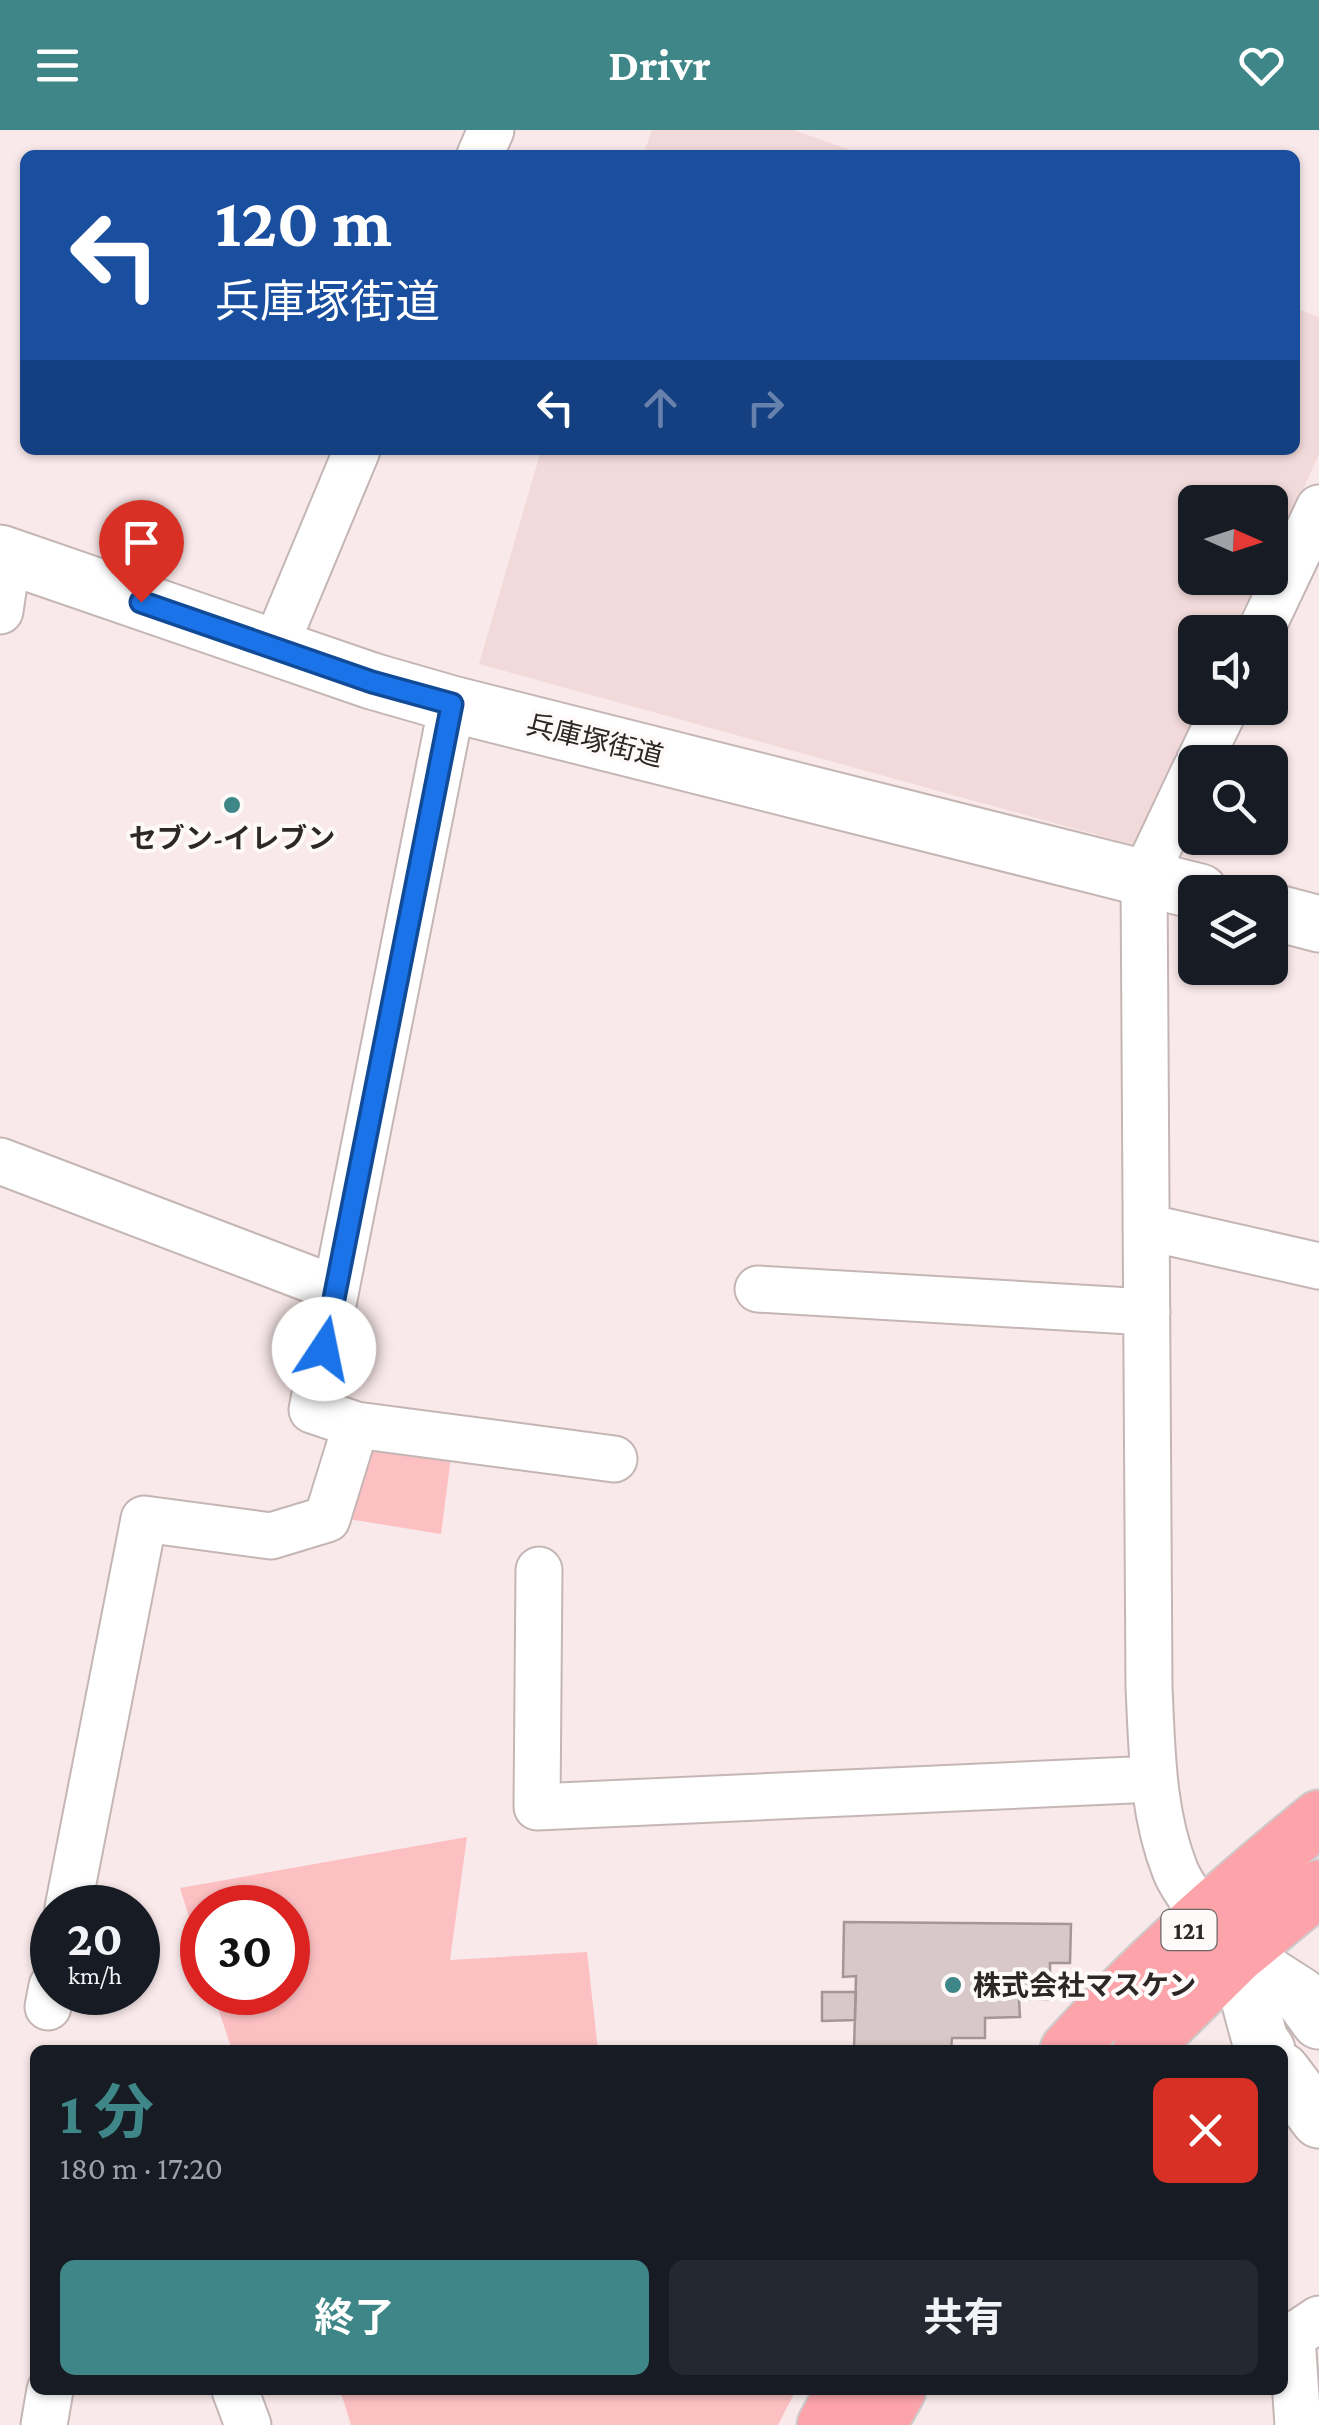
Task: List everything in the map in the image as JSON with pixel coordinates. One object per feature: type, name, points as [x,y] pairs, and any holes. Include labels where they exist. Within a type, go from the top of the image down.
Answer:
[{"type":"highway","name":"121","points":[[1144,2045],[1220,1935],[1319,1818]]},
{"type":"highway","name":"121","points":[[1073,2045],[1102,2013],[1220,1935],[1319,1888]]},
{"type":"highway","points":[[825,2425],[841,2395]]},
{"type":"highway","points":[[878,2425],[895,2395]]},
{"type":"street","points":[[274,648],[355,455]]},
{"type":"street","points":[[1268,615],[1319,508]]},
{"type":"street","points":[[0,611],[4,555]]},
{"type":"street","name":"兵庫塚街道","points":[[4,555],[274,648],[452,704],[1178,886]]},
{"type":"street","points":[[452,704],[312,1410],[356,1425],[614,1459]]},
{"type":"street","points":[[1178,806],[1144,878],[1149,1687],[1154,1779],[1162,1828],[1176,1874],[1220,1935],[1264,2045]]},
{"type":"street","points":[[1288,916],[1319,924]]},
{"type":"street","points":[[0,1161],[336,1289]]},
{"type":"street","points":[[1146,1227],[1319,1266]]},
{"type":"street","points":[[758,1289],[1147,1312]]},
{"type":"street","points":[[72,1885],[144,1519],[271,1536],[326,1519],[356,1425]]},
{"type":"street","points":[[539,1570],[537,1807],[1154,1779]]},
{"type":"street","points":[[1220,1935],[1301,1996],[1319,2021]]},
{"type":"street","points":[[1288,2079],[1319,2120]]},
{"type":"street","points":[[1298,2425],[1292,2337],[1319,2319]]},
{"type":"street","points":[[44,2425],[49,2395]]},
{"type":"street","points":[[237,2395],[248,2425]]},
{"type":"shaded area","points":[[652,130],[794,130],[850,150],[645,150]]},
{"type":"shaded area","points":[[1300,310],[1319,317],[1319,454],[1288,523],[1288,485],[1178,485],[1178,595],[1255,595],[1246,615],[1178,615],[1178,725],[1197,725],[1188,745],[1178,745],[1178,767],[1141,847],[479,664],[540,455],[1300,455]]},
{"type":"shaded area","points":[[374,1443],[451,1457],[441,1534],[342,1518]]},
{"type":"shaded area","points":[[467,1837],[450,1960],[587,1952],[597,2045],[230,2045],[220,2015],[310,2015],[310,1885],[197,1885]]},
{"type":"shaded area","points":[[342,2395],[793,2395],[778,2425],[351,2425]]},
{"type":"building","name":"株式会社マスケン","points":[[844,1922],[1071,1924],[1070,1963],[1050,1963],[1050,1999],[1019,1999],[1020,2017],[985,2018],[985,2038],[952,2038],[951,2045],[854,2045],[856,1976],[843,1977]]},
{"type":"building","points":[[822,1992],[856,1992],[855,2020],[822,2021]]},
{"type":"place","name":"セブン-イレブン","points":[[232,805]]},
{"type":"place","name":"株式会社マスケン","points":[[953,1985]]},
{"type":"route","points":[[141,602],[372,682],[452,704],[324,1349]]}]
